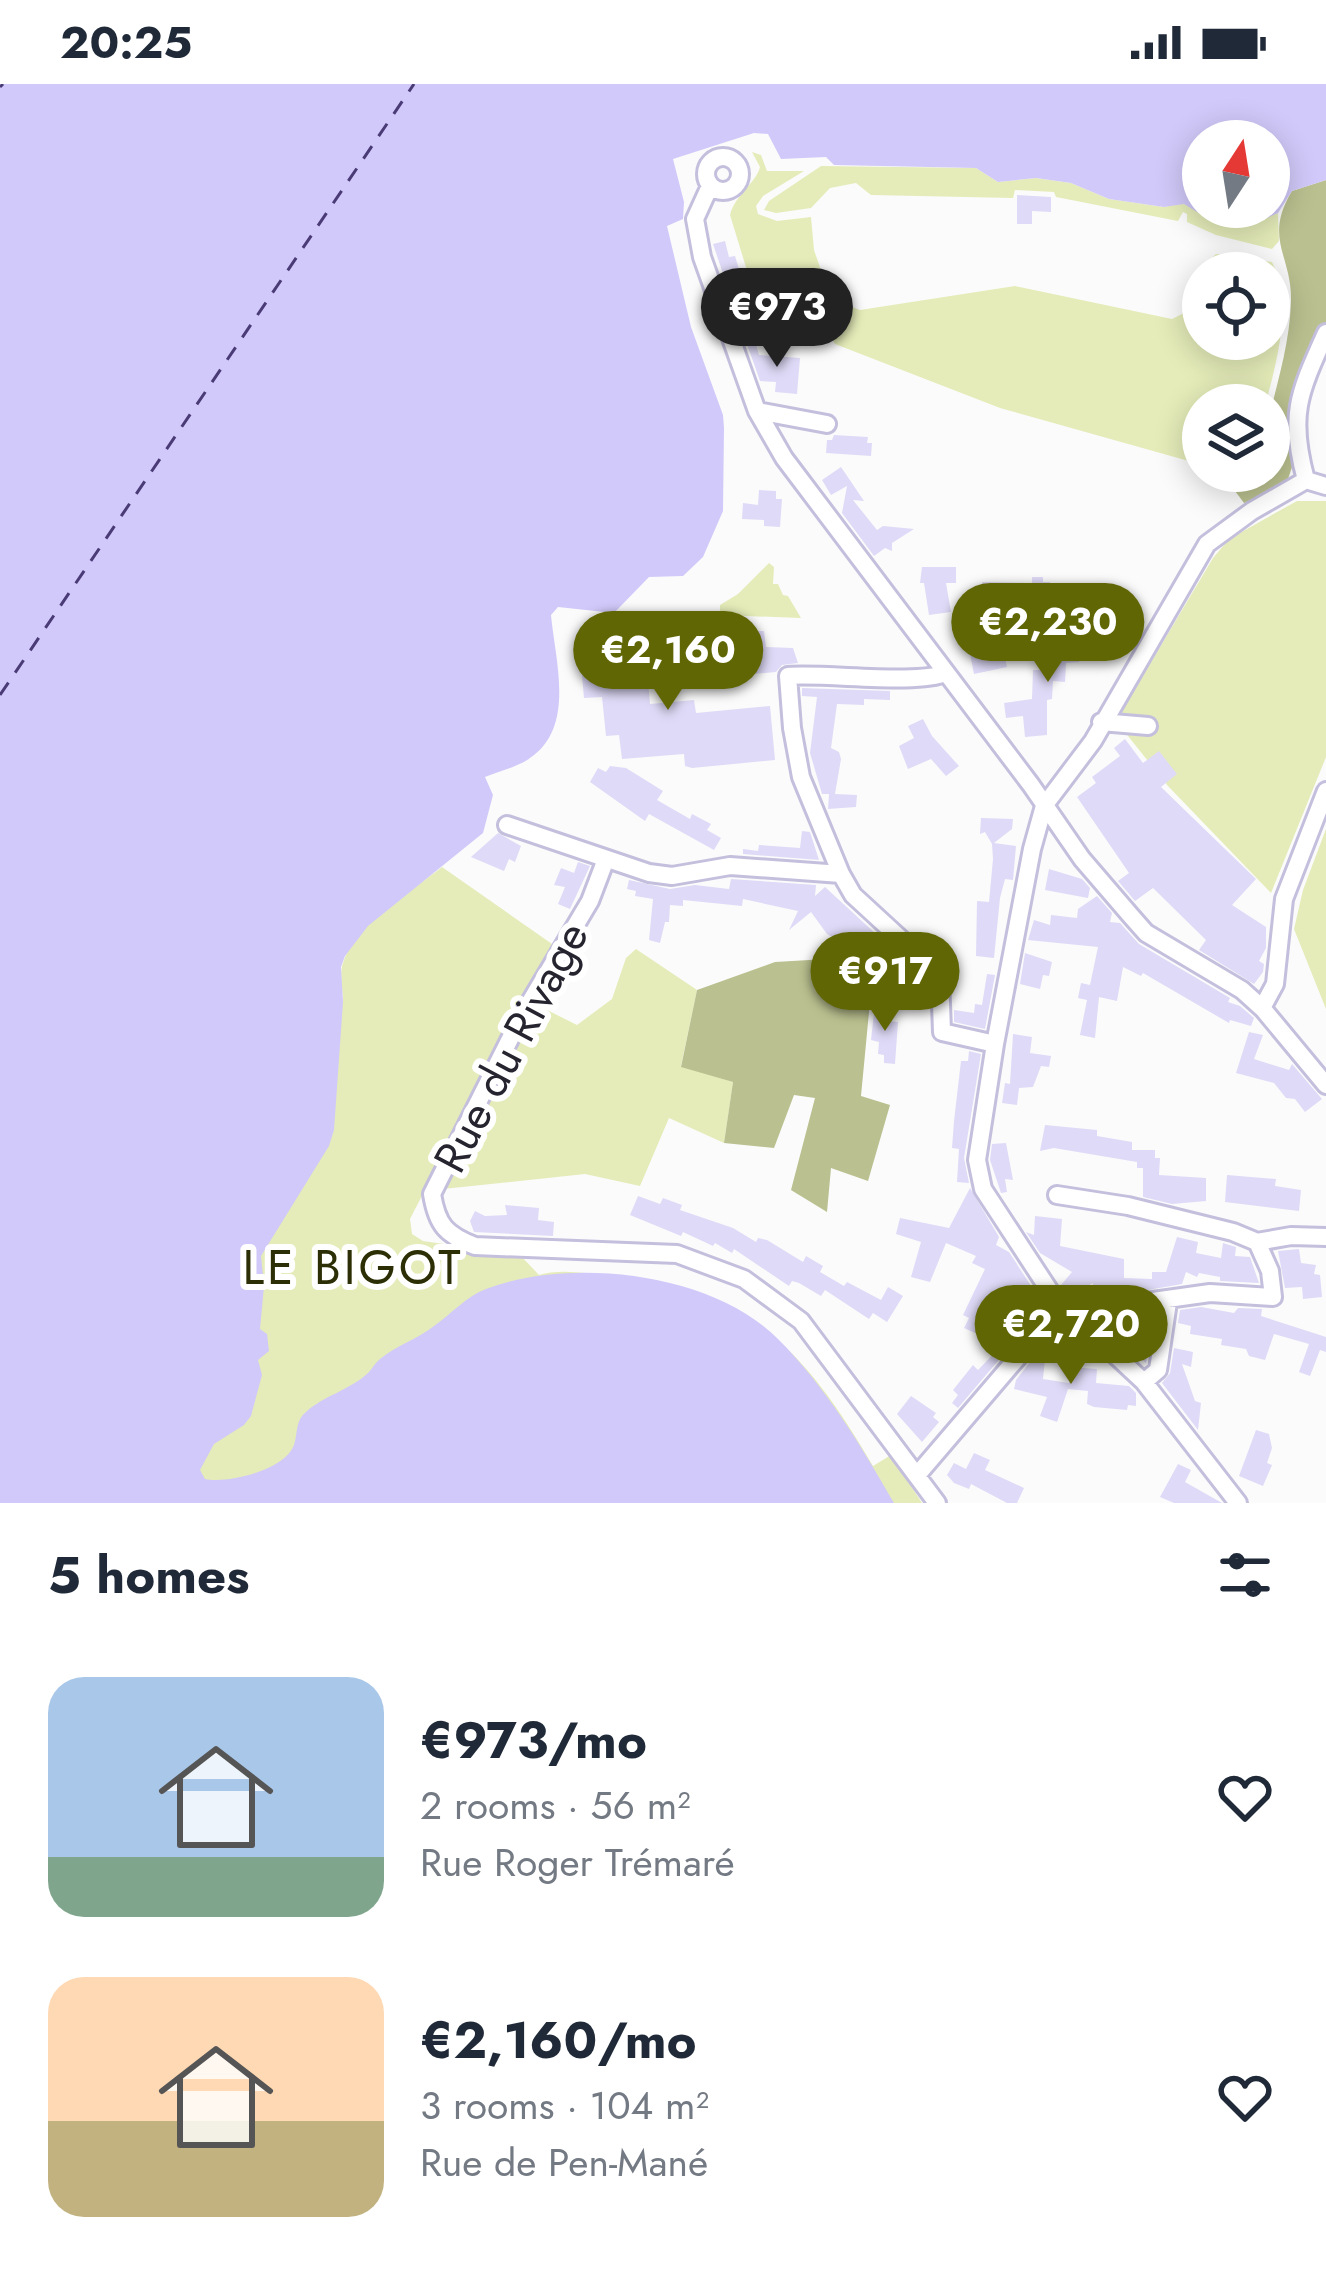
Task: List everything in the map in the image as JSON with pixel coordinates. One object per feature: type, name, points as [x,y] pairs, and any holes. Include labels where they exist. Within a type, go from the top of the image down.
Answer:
[{"type":"street","points":[[710,186],[695,219],[697,238],[757,411],[784,458],[1082,860],[1145,933],[1242,990],[1326,1085]]},
{"type":"street","points":[[1306,480],[1294,419],[1326,332]]},
{"type":"street","points":[[757,411],[827,424]]},
{"type":"street","points":[[1238,1503],[1144,1382],[1059,1305],[983,1189],[977,1160],[995,1044],[1044,806],[1093,741],[1207,544],[1306,480],[1326,486]]},
{"type":"street","points":[[945,673],[788,676],[792,728],[802,777],[853,895],[940,975],[942,1032],[995,1044]]},
{"type":"street","points":[[1102,722],[1148,726]]},
{"type":"street","points":[[1262,1008],[1275,984],[1285,899],[1326,791]]},
{"type":"street","points":[[507,825],[605,860],[672,876],[730,866],[841,874]]},
{"type":"street","name":"Rue du Rivage","points":[[605,860],[590,901],[521,1016],[432,1194],[436,1220],[450,1237],[475,1246],[677,1254],[744,1279],[800,1321],[937,1503]]},
{"type":"street","points":[[1057,1195],[1128,1206],[1257,1242],[1326,1237]]},
{"type":"street","points":[[1059,1305],[1122,1312],[1146,1302],[1210,1293],[1273,1297],[1270,1271],[1257,1242]]},
{"type":"street","points":[[1144,1382],[1158,1370],[1168,1302]]},
{"type":"street","points":[[918,1474],[1059,1305]]},
{"type":"green space","points":[[752,152],[761,155],[767,171],[804,171],[763,196],[756,206],[758,214],[777,221],[811,217],[814,250],[831,299],[860,310],[1015,286],[1172,319],[1182,314],[1182,360],[1276,360],[1270,384],[1182,384],[1182,459],[1000,408],[835,344],[813,307],[760,313],[730,215],[760,167]]},
{"type":"green space","points":[[821,166],[976,168],[998,182],[1036,178],[1071,183],[1109,199],[1164,207],[1182,203],[1182,214],[1178,221],[1056,197],[1054,192],[1015,190],[1013,198],[871,195],[856,183],[830,188],[811,208],[776,213],[764,210],[769,201]]},
{"type":"green space","points":[[1326,180],[1326,327],[1290,409],[1290,384],[1278,384],[1284,360],[1290,360],[1291,301],[1290,252],[1282,252],[1279,235],[1280,228],[1290,228],[1292,191]]},
{"type":"green space","points":[[1200,228],[1279,228],[1279,241],[1272,249]]},
{"type":"green space","points":[[1236,492],[1270,492],[1244,503]]},
{"type":"green space","points":[[1297,501],[1326,501],[1326,757],[1271,893],[1168,786],[1116,721],[1213,558],[1229,539]]},
{"type":"green space","points":[[769,563],[774,567],[773,584],[788,596],[801,618],[720,615],[720,605]]},
{"type":"green space","points":[[1326,829],[1326,1009],[1294,929]]},
{"type":"green space","points":[[442,867],[552,944],[410,1219],[412,1234],[423,1241],[520,1255],[539,1275],[575,1272],[659,1282],[737,1310],[798,1359],[873,1466],[891,1455],[922,1503],[117,1503],[343,1002],[342,967],[349,948],[371,921]]},
{"type":"green space","points":[[636,949],[697,990],[681,1066],[733,1082],[724,1143],[669,1118],[640,1186],[585,1174],[443,1189],[539,1006],[577,1025],[612,999],[626,958]]},
{"type":"green space","points":[[844,958],[834,988],[871,991],[861,1096],[890,1105],[868,1181],[831,1168],[827,1212],[791,1190],[815,1098],[794,1095],[774,1148],[724,1143],[733,1082],[681,1067],[697,990],[775,962]]},
{"type":"shaded area","points":[[0,84],[1326,84],[1326,180],[1290,194],[1290,120],[1182,120],[1182,204],[1164,207],[1109,199],[1071,183],[1036,178],[998,182],[976,168],[834,165],[826,157],[781,159],[768,134],[754,133],[673,159],[684,202],[683,219],[667,226],[691,327],[723,415],[723,511],[703,557],[683,576],[649,577],[614,613],[558,607],[551,615],[558,711],[544,745],[525,761],[485,777],[493,795],[483,833],[368,926],[345,956],[334,1130],[329,1146],[261,1256],[260,1329],[267,1334],[269,1351],[258,1360],[262,1375],[251,1416],[214,1444],[200,1470],[205,1479],[227,1479],[280,1462],[294,1445],[298,1423],[306,1412],[361,1379],[386,1354],[428,1331],[479,1292],[520,1279],[598,1273],[679,1285],[750,1316],[778,1339],[827,1396],[894,1503],[0,1503]]},
{"type":"building","points":[[1017,195],[1051,197],[1051,212],[1032,211],[1032,224],[1017,224]]},
{"type":"building","points":[[725,241],[742,279],[734,285],[746,321],[740,324],[713,244]]},
{"type":"building","points":[[755,341],[759,355],[800,358],[797,394],[775,392],[776,382],[760,381],[747,344]]},
{"type":"building","points":[[834,435],[868,437],[871,456],[826,453],[827,440]]},
{"type":"building","points":[[841,467],[864,501],[853,500],[877,530],[883,526],[914,529],[892,543],[892,551],[885,548],[874,556],[842,513],[847,486],[831,495],[822,480]]},
{"type":"building","points":[[759,490],[776,491],[776,499],[782,499],[780,527],[742,519],[743,503],[758,505]]},
{"type":"building","points":[[922,567],[956,567],[956,583],[946,583],[951,612],[929,615],[924,583],[920,583]]},
{"type":"building","points":[[1032,577],[1050,582],[1049,593],[985,602],[982,582],[1032,583]]},
{"type":"building","points":[[984,625],[990,655],[1004,653],[1007,667],[974,674],[965,629]]},
{"type":"building","points":[[1071,626],[1090,634],[1079,662],[1066,663],[1065,682],[1053,681],[1052,699],[1047,700],[1047,735],[1025,737],[1023,716],[1006,718],[1004,703],[1032,699],[1033,670],[1051,670],[1065,630],[1068,635]]},
{"type":"building","points":[[703,629],[705,638],[721,637],[722,648],[711,649],[712,672],[737,669],[738,682],[695,687],[691,650],[679,651],[678,641],[690,640],[689,630]]},
{"type":"building","points":[[746,631],[764,631],[766,647],[793,648],[798,663],[782,665],[776,672],[741,675],[740,648],[746,642]]},
{"type":"building","points":[[644,636],[650,704],[694,700],[696,713],[770,706],[775,760],[692,768],[685,766],[684,754],[622,759],[619,735],[606,736],[602,697],[584,698],[579,642]]},
{"type":"building","points":[[802,688],[890,691],[890,700],[837,704],[831,748],[841,759],[835,794],[857,795],[856,807],[828,809],[829,794],[822,794],[810,753],[817,697],[802,696]]},
{"type":"building","points":[[923,719],[959,766],[946,776],[931,759],[908,769],[899,746],[914,738],[908,726]]},
{"type":"building","points":[[1125,739],[1143,763],[1159,751],[1177,774],[1161,787],[1256,879],[1232,905],[1266,927],[1266,948],[1259,961],[1264,964],[1263,972],[1254,984],[1199,950],[1206,940],[1153,888],[1135,901],[1118,881],[1129,873],[1077,797],[1096,783],[1092,777],[1120,756],[1114,748]]},
{"type":"building","points":[[610,766],[626,768],[663,791],[657,800],[690,819],[692,814],[711,824],[707,830],[721,838],[714,850],[649,814],[645,821],[590,782],[598,768],[606,772]]},
{"type":"building","points":[[981,818],[1013,819],[1012,829],[994,843],[1016,846],[1013,880],[1005,879],[1000,898],[994,958],[976,956],[977,901],[989,902],[993,859],[992,844],[985,832],[980,834]]},
{"type":"building","points":[[802,831],[810,832],[819,860],[743,854],[743,849],[758,851],[759,845],[800,848]]},
{"type":"building","points":[[498,833],[521,846],[515,862],[509,859],[504,871],[471,857]]},
{"type":"building","points":[[578,862],[590,866],[570,909],[558,904],[565,887],[554,885],[561,868],[574,873]]},
{"type":"building","points":[[1049,869],[1082,879],[1090,888],[1088,898],[1045,890]]},
{"type":"building","points":[[731,879],[816,885],[815,896],[825,887],[927,981],[927,1001],[904,998],[908,970],[902,970],[872,941],[861,937],[850,948],[827,934],[811,912],[789,930],[798,911],[743,899],[742,906],[683,900],[683,906],[670,905],[660,943],[649,940],[653,899],[635,896],[636,891],[627,889],[629,880],[670,889],[695,885],[729,889]]},
{"type":"building","points":[[1097,896],[1112,913],[1110,922],[1120,923],[1139,944],[1230,998],[1228,1002],[1254,1018],[1251,1026],[1229,1023],[1143,973],[1123,967],[1117,1001],[1099,997],[1095,1038],[1080,1035],[1087,1000],[1078,998],[1081,983],[1090,985],[1098,947],[1028,940],[1034,920],[1050,925],[1051,915],[1077,918],[1078,909]]},
{"type":"building","points":[[1025,953],[1052,962],[1040,989],[1020,984]]},
{"type":"building","points":[[987,974],[995,975],[985,1029],[954,1022],[954,1010],[974,1013],[975,1004],[982,1005]]},
{"type":"building","points":[[875,1004],[887,1005],[886,1021],[898,1022],[895,1064],[884,1063],[884,1055],[878,1054],[879,1042],[871,1040]]},
{"type":"building","points":[[1249,1032],[1263,1035],[1254,1059],[1289,1070],[1292,1064],[1322,1099],[1305,1112],[1274,1083],[1236,1073]]},
{"type":"building","points":[[1013,1034],[1032,1037],[1030,1053],[1051,1056],[1049,1067],[1041,1066],[1033,1087],[1019,1088],[1017,1105],[1002,1103],[1005,1083],[1010,1084]]},
{"type":"building","points":[[969,1051],[981,1054],[964,1158],[969,1183],[957,1182],[959,1149],[952,1148],[961,1061],[968,1061]]},
{"type":"building","points":[[1045,1125],[1097,1130],[1097,1136],[1132,1142],[1132,1150],[1155,1150],[1155,1158],[1160,1158],[1159,1175],[1206,1178],[1206,1201],[1172,1204],[1143,1197],[1143,1168],[1137,1168],[1137,1162],[1054,1148],[1040,1151]]},
{"type":"building","points":[[1006,1143],[1013,1180],[1005,1179],[1007,1192],[1001,1193],[990,1160],[992,1144]]},
{"type":"building","points":[[1227,1175],[1276,1179],[1275,1186],[1301,1190],[1299,1211],[1225,1202]]},
{"type":"building","points":[[970,1188],[999,1237],[996,1245],[1009,1252],[1035,1292],[1023,1315],[1030,1319],[1025,1329],[958,1408],[952,1403],[958,1395],[953,1390],[973,1365],[978,1370],[1007,1340],[982,1326],[975,1333],[964,1328],[969,1318],[963,1315],[985,1269],[972,1263],[976,1256],[946,1243],[930,1282],[911,1277],[921,1242],[896,1234],[900,1218],[949,1228]]},
{"type":"building","points":[[638,1196],[682,1205],[680,1210],[733,1228],[756,1242],[767,1240],[803,1262],[806,1256],[823,1266],[820,1272],[881,1300],[888,1287],[903,1296],[887,1322],[873,1313],[869,1319],[825,1290],[821,1296],[799,1283],[792,1281],[789,1286],[734,1249],[732,1253],[630,1215]]},
{"type":"building","points":[[505,1205],[539,1208],[538,1220],[554,1222],[553,1236],[474,1232],[470,1221],[475,1211],[485,1216],[507,1215]]},
{"type":"building","points":[[1035,1216],[1062,1219],[1060,1246],[1124,1259],[1124,1278],[1152,1279],[1152,1272],[1166,1272],[1177,1237],[1198,1242],[1196,1253],[1221,1258],[1223,1243],[1236,1247],[1235,1256],[1250,1257],[1259,1283],[1220,1281],[1220,1277],[1186,1272],[1182,1284],[1137,1292],[1116,1289],[1115,1299],[1092,1298],[1093,1283],[1070,1295],[1061,1285],[1072,1272],[1040,1253],[1026,1232],[1034,1235]]},
{"type":"building","points":[[1299,1249],[1301,1263],[1316,1265],[1314,1274],[1320,1275],[1322,1297],[1303,1299],[1302,1287],[1285,1288],[1278,1251]]},
{"type":"building","points":[[1201,1307],[1234,1313],[1238,1308],[1262,1309],[1261,1316],[1326,1337],[1326,1352],[1320,1350],[1310,1376],[1299,1372],[1309,1344],[1274,1334],[1265,1360],[1249,1356],[1246,1349],[1190,1334],[1191,1326],[1178,1323],[1180,1310]]},
{"type":"building","points":[[1101,1324],[1124,1324],[1149,1344],[1146,1363]]},
{"type":"building","points":[[1052,1334],[1058,1337],[1045,1359],[1043,1379],[1069,1383],[1070,1367],[1097,1369],[1096,1383],[1129,1386],[1136,1393],[1136,1406],[1128,1405],[1127,1410],[1094,1407],[1087,1404],[1088,1391],[1068,1389],[1057,1422],[1040,1416],[1047,1397],[1014,1389]]},
{"type":"building","points":[[1174,1348],[1193,1352],[1191,1367],[1182,1364],[1195,1401],[1201,1403],[1198,1430],[1162,1383],[1170,1373]]},
{"type":"building","points":[[911,1396],[936,1413],[933,1417],[939,1422],[922,1442],[897,1414]]},
{"type":"building","points":[[1256,1430],[1269,1434],[1272,1448],[1267,1463],[1272,1465],[1263,1486],[1239,1476]]},
{"type":"building","points":[[974,1453],[990,1460],[985,1470],[1024,1488],[1017,1503],[1007,1503],[971,1484],[969,1489],[954,1483],[947,1475],[954,1463],[966,1469]]},
{"type":"building","points":[[1178,1464],[1191,1470],[1185,1482],[1222,1503],[1174,1503],[1160,1497]]},
{"type":"ferry route","points":[[0,87],[3,84]]},
{"type":"ferry route","points":[[0,695],[414,84]]},
{"type":"district","name":"LE BIGOT","points":[[353,1267]]}]
